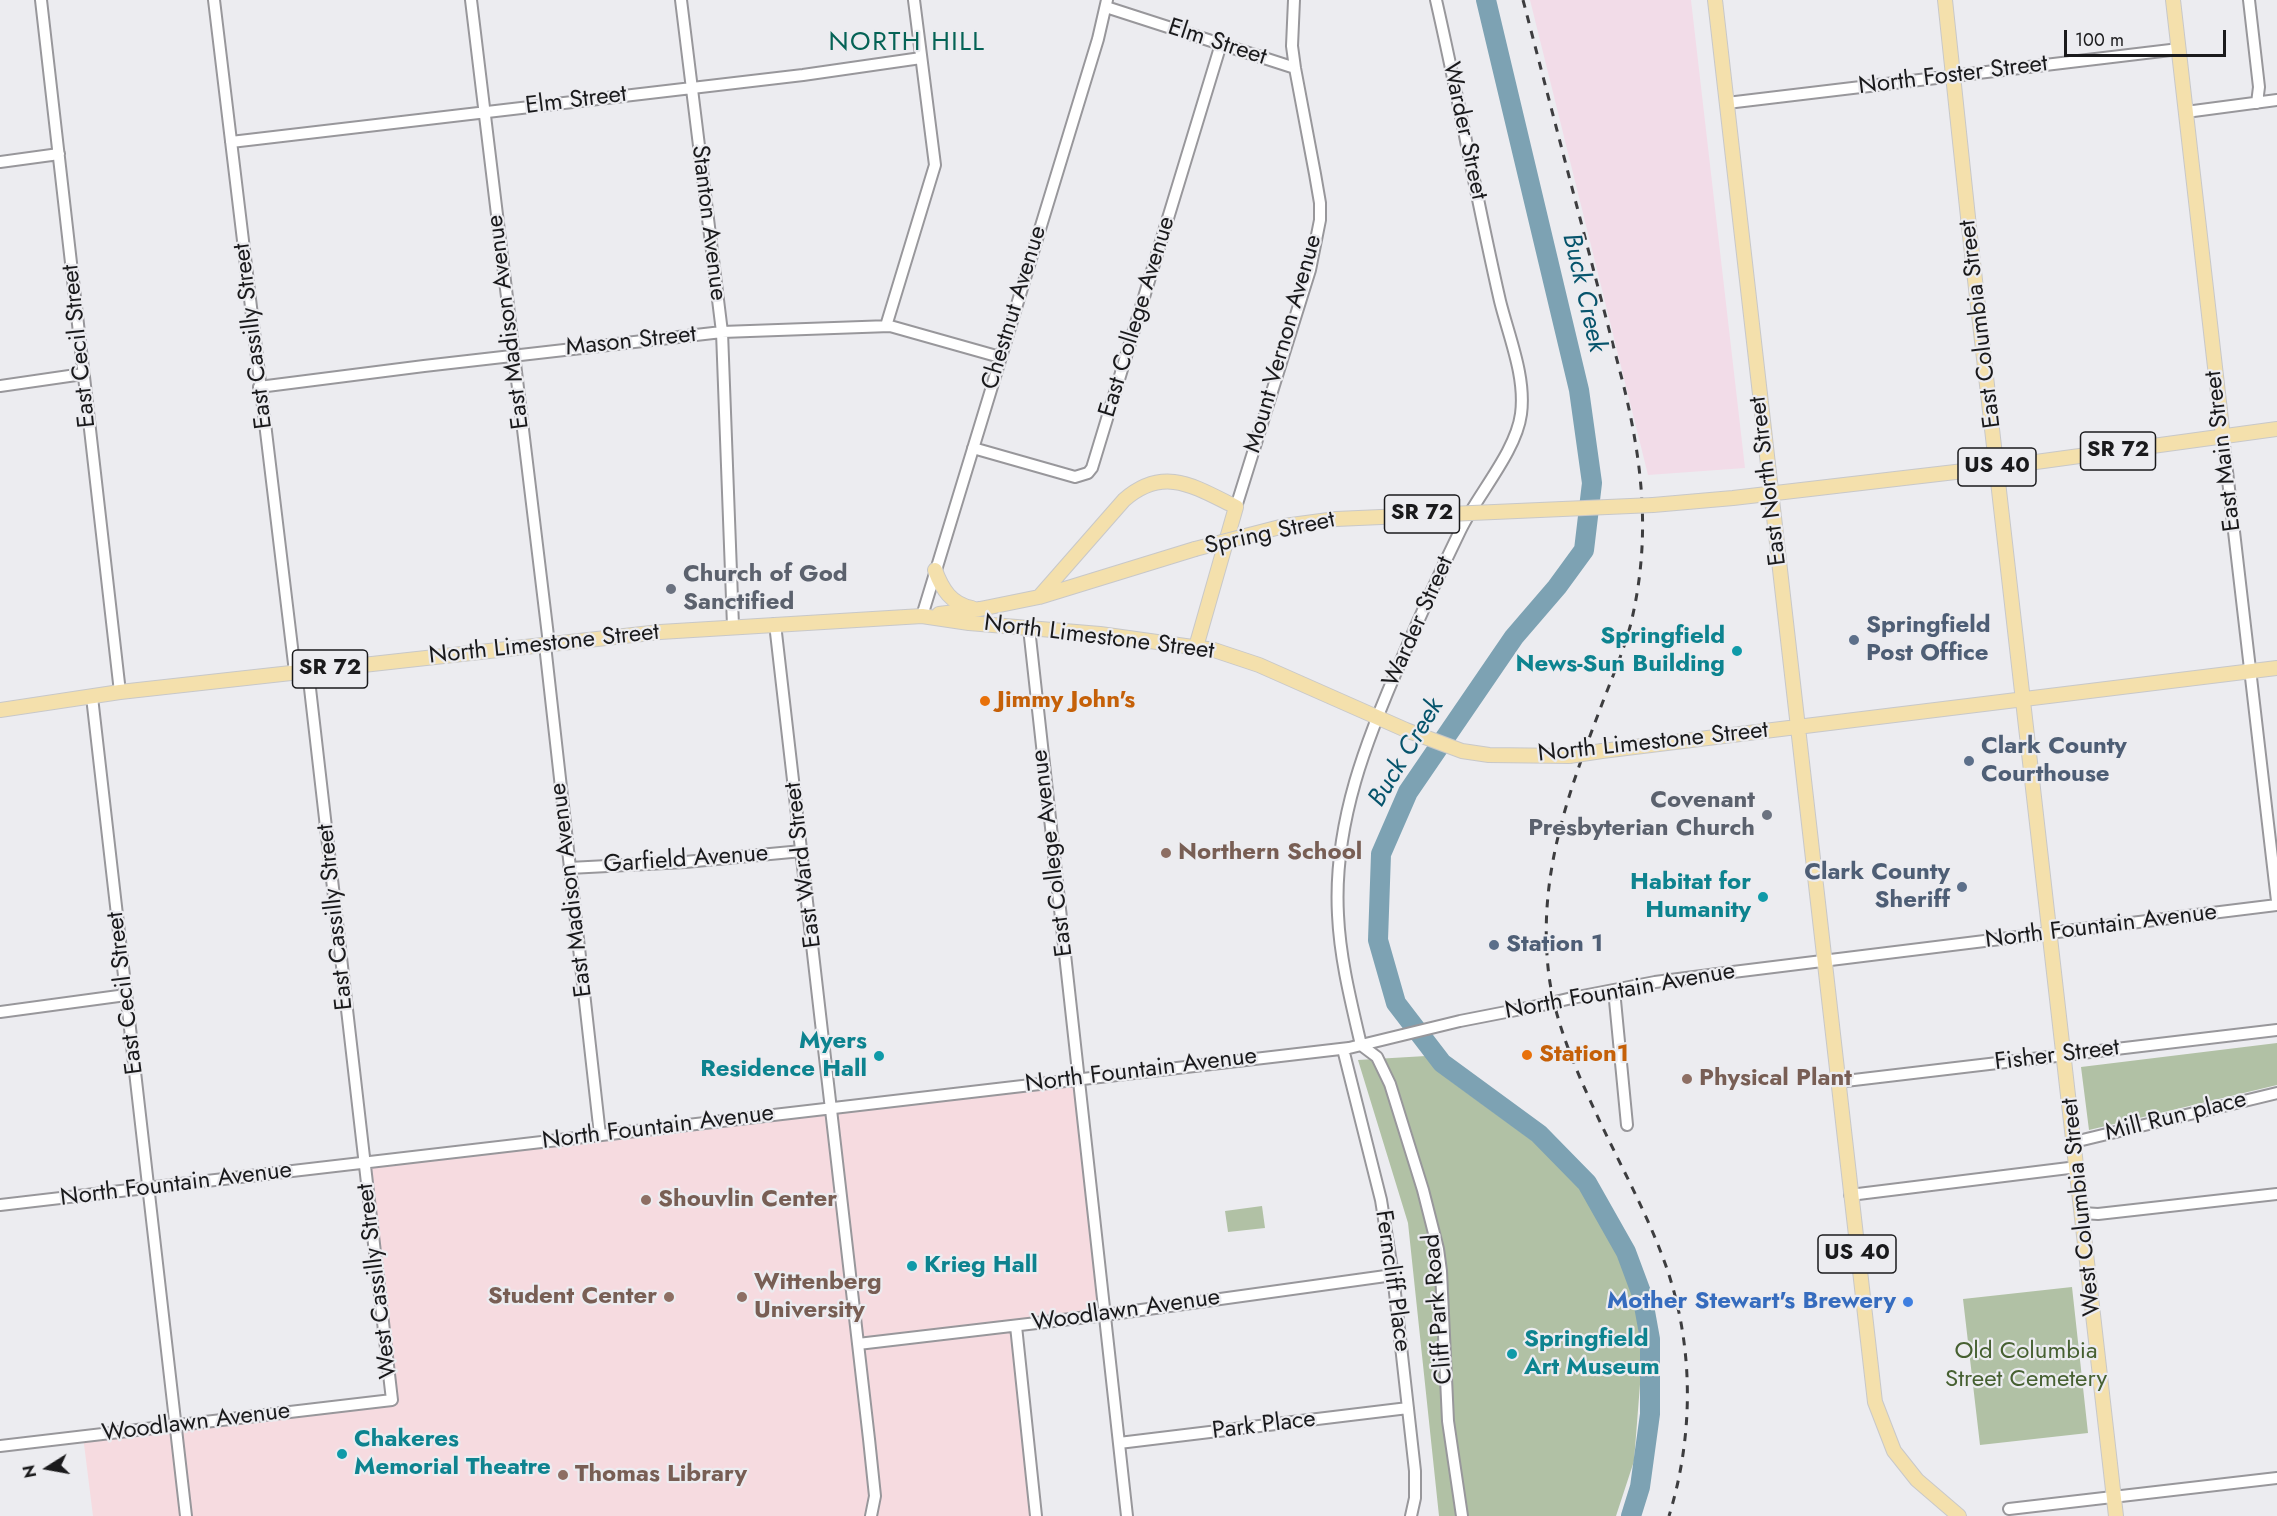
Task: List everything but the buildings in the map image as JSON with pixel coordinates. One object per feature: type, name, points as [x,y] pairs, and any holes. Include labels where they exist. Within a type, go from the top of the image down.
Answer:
[{"type":"main road","name":"East North Street","points":[[1715,0],[1824,962]]},
{"type":"main road","name":"East Columbia Street","points":[[1946,0],[1970,236],[2050,933]]},
{"type":"main road","name":"East Main Street","points":[[2173,0],[2223,437]]},
{"type":"main road","name":"SR 72","points":[[1771,493],[2014,465],[2277,429]]},
{"type":"main road","points":[[1039,597],[1124,500],[1145,485],[1158,482],[1183,483],[1236,507]]},
{"type":"main road","name":"Spring Street","points":[[922,616],[980,609],[1039,597],[1195,549],[1284,526],[1336,519],[1653,505],[1771,493]]},
{"type":"main road","name":"Mount Vernon Avenue","points":[[1196,647],[1236,507]]},
{"type":"main road","points":[[936,570],[940,582],[951,598],[962,606],[980,609]]},
{"type":"main road","name":"North Limestone Street","points":[[0,710],[120,692],[302,671],[733,626],[922,616],[969,623],[1100,634],[1214,650],[1259,665],[1406,730],[1462,751],[1487,755],[1569,756],[2277,668]]},
{"type":"main road","name":"West Columbia Street","points":[[2050,933],[2116,1516]]},
{"type":"main road","name":"US 40","points":[[1824,962],[1875,1402],[1894,1450],[1917,1480],[1959,1516]]},
{"type":"street","name":"East Cecil Street","points":[[41,0],[120,692]]},
{"type":"street","name":"East Cassilly Street","points":[[214,0],[259,387],[302,671],[364,1162]]},
{"type":"street","name":"East Madison Avenue","points":[[471,0],[547,645],[569,868],[600,1135]]},
{"type":"street","name":"Stanton Avenue","points":[[681,0],[722,332],[733,626]]},
{"type":"street","points":[[886,326],[935,165],[914,0]]},
{"type":"street","name":"Mount Vernon Avenue","points":[[1236,507],[1311,270],[1317,242],[1320,203],[1292,46],[1294,0]]},
{"type":"street","name":"Warder Street","points":[[1361,1045],[1340,942],[1338,883],[1339,858],[1354,781],[1376,717],[1462,527],[1511,443],[1519,426],[1521,413],[1522,397],[1519,377],[1500,302],[1436,0]]},
{"type":"street","points":[[2249,0],[2259,87],[2257,103]]},
{"type":"street","name":"Elm Street","points":[[1104,3],[1295,68]]},
{"type":"street","name":"Chestnut Avenue","points":[[922,616],[1098,39],[1104,3]]},
{"type":"street","name":"East College Avenue","points":[[973,448],[1075,477],[1088,473],[1092,468],[1221,44]]},
{"type":"street","name":"North Foster Street","points":[[1727,103],[2179,49]]},
{"type":"street","name":"Elm Street","points":[[231,142],[921,58]]},
{"type":"street","points":[[2186,112],[2277,100]]},
{"type":"street","points":[[0,162],[58,154]]},
{"type":"street","name":"Mason Street","points":[[259,387],[722,332],[886,326],[1000,357]]},
{"type":"street","points":[[0,386],[83,374]]},
{"type":"street","name":"East Main Street","points":[[2223,437],[2277,903]]},
{"type":"street","name":"East Ward Street","points":[[775,624],[875,1496],[871,1516]]},
{"type":"street","name":"East College Avenue","points":[[1029,628],[1127,1516]]},
{"type":"street","name":"East Cecil Street","points":[[92,697],[186,1516]]},
{"type":"street","name":"Garfield Avenue","points":[[569,868],[685,862],[802,851]]},
{"type":"street","name":"North Fountain Avenue","points":[[0,1205],[1343,1049],[1460,1021],[1655,982],[2277,903]]},
{"type":"street","points":[[1614,990],[1627,1125]]},
{"type":"street","points":[[0,1012],[126,995]]},
{"type":"street","name":"Fisher Street","points":[[1838,1082],[2277,1030]]},
{"type":"street","name":"Cliff Park Road","points":[[1361,1045],[1377,1057],[1389,1084],[1415,1164],[1438,1248],[1448,1421],[1462,1516]]},
{"type":"street","name":"Ferncliff Place","points":[[1343,1049],[1381,1200],[1389,1247],[1416,1471],[1415,1498],[1411,1516]]},
{"type":"street","name":"Mill Run place","points":[[2074,1142],[2277,1093]]},
{"type":"street","name":"West Cassilly Street","points":[[364,1162],[392,1400]]},
{"type":"street","points":[[1850,1196],[2077,1167]]},
{"type":"street","points":[[2082,1213],[2098,1214],[2277,1194]]},
{"type":"street","name":"Woodlawn Avenue","points":[[858,1344],[1105,1315],[1393,1275]]},
{"type":"street","points":[[1016,1326],[1036,1516]]},
{"type":"street","name":"Woodlawn Avenue","points":[[0,1446],[392,1400]]},
{"type":"street","name":"Park Place","points":[[1119,1443],[1408,1408]]},
{"type":"street","points":[[2009,1509],[2277,1478]]},
{"type":"shaded area","points":[[1530,0],[1691,0],[1745,468],[1648,475]]},
{"type":"shaded area","name":"Wittenberg University","points":[[1079,1078],[1105,1315],[1016,1326],[1036,1516],[93,1516],[83,1436],[392,1400],[364,1162]]},
{"type":"green space","points":[[2277,1043],[2277,1085],[2089,1130],[2081,1067]]},
{"type":"green space","points":[[1426,1056],[1448,1079],[1534,1142],[1579,1185],[1622,1264],[1636,1305],[1642,1359],[1634,1461],[1616,1516],[1439,1516],[1408,1223],[1358,1060]]},
{"type":"green space","points":[[1262,1206],[1265,1228],[1228,1232],[1225,1211]]},
{"type":"green space","name":"Old Columbia Street Cemetery","points":[[2072,1287],[2088,1433],[1980,1445],[1963,1299]]},
{"type":"waterway","name":"Buck Creek","points":[[1486,0],[1579,390],[1592,483],[1584,550],[1557,587],[1514,637],[1408,792],[1381,854],[1378,940],[1396,1003],[1442,1063],[1539,1134],[1587,1183],[1626,1252],[1642,1295],[1650,1339],[1650,1414],[1640,1487],[1631,1516]]},
{"type":"railway","points":[[1523,0],[1623,383],[1640,473],[1643,532],[1641,562],[1631,623],[1576,776],[1557,841],[1547,906],[1546,941],[1552,995],[1563,1034],[1577,1072],[1652,1230],[1666,1266],[1682,1327],[1686,1359],[1686,1422],[1683,1454],[1669,1516]]},
{"type":"place","name":"Church of God Sanctified","points":[[671,589]]},
{"type":"place","name":"Springfield Post Office","points":[[1854,640]]},
{"type":"place","name":"Springfield News-Sun Building","points":[[1737,651]]},
{"type":"place","name":"Jimmy John's","points":[[985,701]]},
{"type":"place","name":"Clark County Courthouse","points":[[1969,761]]},
{"type":"place","name":"Covenant Presbyterian Church","points":[[1767,815]]},
{"type":"place","name":"Northern School","points":[[1166,853]]},
{"type":"place","name":"Clark County Sheriff","points":[[1962,887]]},
{"type":"place","name":"Habitat for Humanity","points":[[1763,897]]},
{"type":"place","name":"Station 1","points":[[1494,945]]},
{"type":"place","name":"Station1","points":[[1527,1055]]},
{"type":"place","name":"Myers Residence Hall","points":[[879,1056]]},
{"type":"place","name":"Physical Plant","points":[[1687,1079]]},
{"type":"place","name":"Shouvlin Center","points":[[646,1200]]},
{"type":"place","name":"Krieg Hall","points":[[912,1266]]},
{"type":"place","name":"Student Center","points":[[669,1297]]},
{"type":"place","name":"Wittenberg University","points":[[742,1297]]},
{"type":"place","name":"Mother Stewart's Brewery","points":[[1908,1302]]},
{"type":"place","name":"Springfield Art Museum","points":[[1512,1354]]},
{"type":"place","name":"Chakeres Memorial Theatre","points":[[342,1454]]},
{"type":"place","name":"Thomas Library","points":[[563,1475]]},
{"type":"district","name":"NORTH HILL","points":[[907,44]]}]
